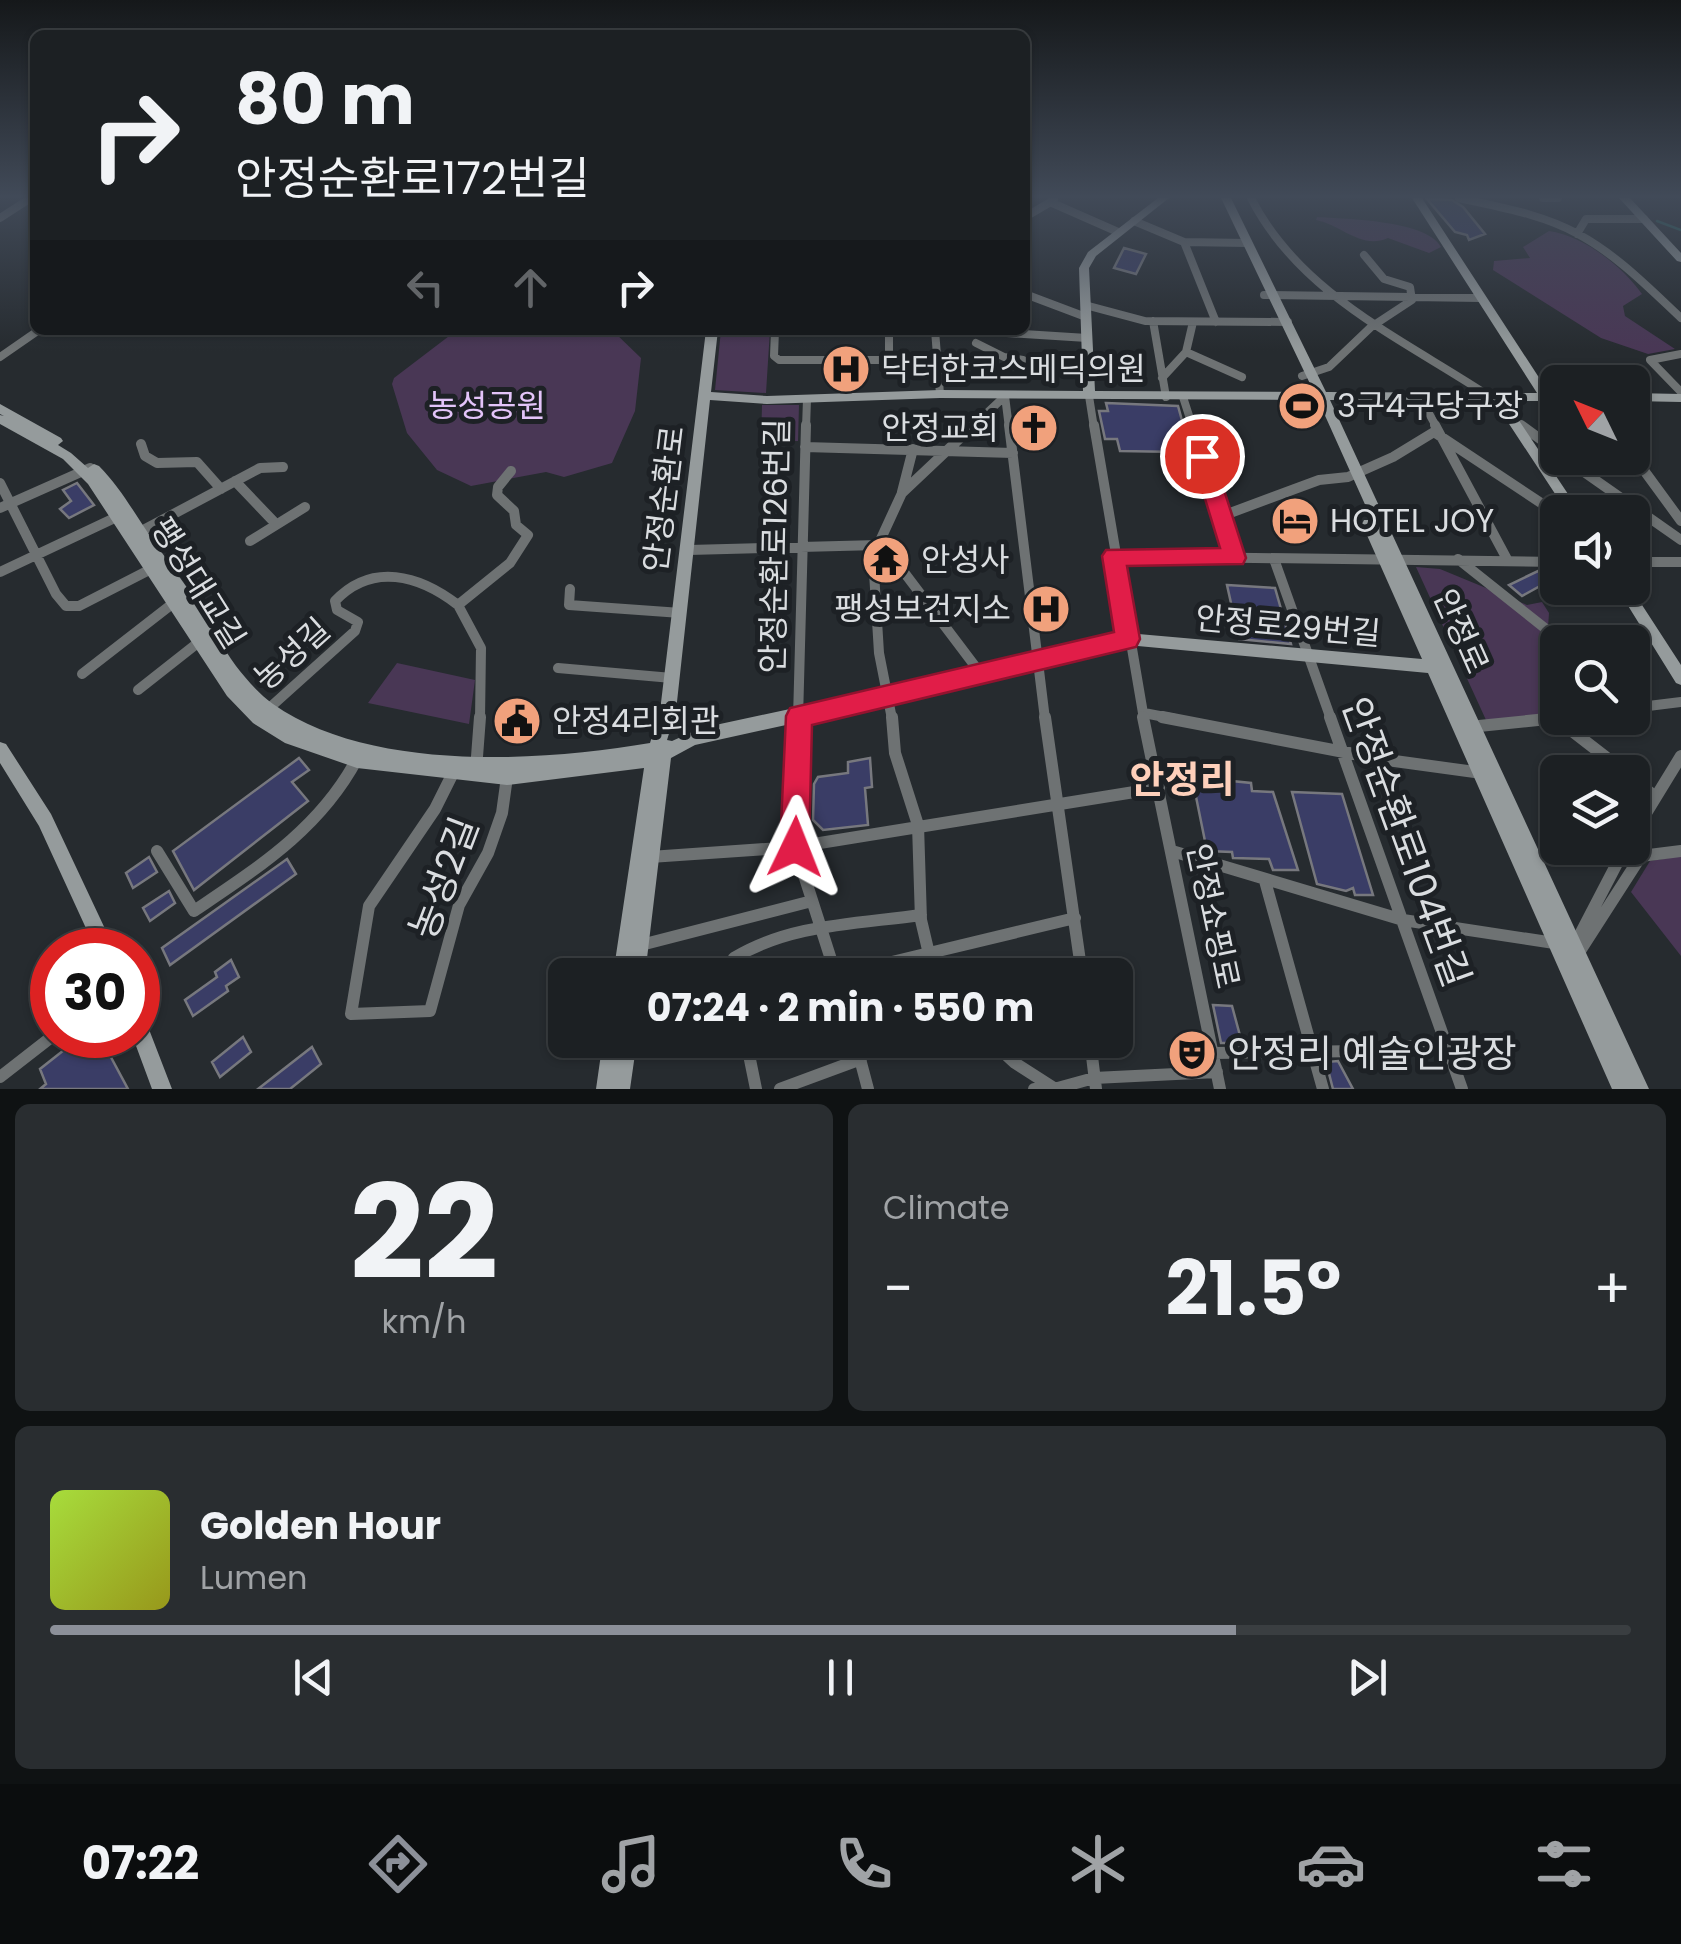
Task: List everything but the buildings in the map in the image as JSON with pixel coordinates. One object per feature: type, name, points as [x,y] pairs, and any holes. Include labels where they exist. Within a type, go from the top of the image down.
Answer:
[{"type":"street","name":"안정쇼핑로","points":[[1098,249],[1084,268],[1089,396],[1128,639],[1220,1089]]},
{"type":"street","points":[[1187,249],[1216,322]]},
{"type":"street","name":"안정로","points":[[1246,249],[1317,396],[1487,773],[1640,1089]]},
{"type":"street","points":[[1282,249],[1332,295],[1495,398],[1563,495]]},
{"type":"street","points":[[1450,249],[1540,380]]},
{"type":"street","points":[[1597,249],[1635,276],[1681,318]]},
{"type":"street","points":[[1307,376],[1338,360],[1376,324],[1412,300],[1410,287],[1384,279],[1364,255]]},
{"type":"street","points":[[1268,294],[1482,298]]},
{"type":"street","points":[[1034,298],[1152,322],[1283,323]]},
{"type":"street","points":[[1152,322],[1166,397]]},
{"type":"street","points":[[1162,378],[1186,352],[1193,322]]},
{"type":"street","points":[[1030,334],[1087,338]]},
{"type":"street","points":[[0,357],[32,335]]},
{"type":"street","points":[[706,396],[712,335]]},
{"type":"street","points":[[775,335],[774,356],[779,360],[884,360],[889,357],[890,335]]},
{"type":"street","points":[[935,335],[940,394]]},
{"type":"street","points":[[976,343],[1004,357],[1023,360]]},
{"type":"street","points":[[1186,352],[1242,377]]},
{"type":"street","points":[[1681,354],[1650,360],[1681,395]]},
{"type":"street","points":[[1650,396],[1681,395]]},
{"type":"street","name":"안정순환로","points":[[638,958],[646,857],[681,612],[706,396],[1540,397]]},
{"type":"street","points":[[902,493],[1005,396]]},
{"type":"street","points":[[1005,396],[1037,663],[1080,958]]},
{"type":"street","points":[[1183,397],[1235,558]]},
{"type":"street","points":[[1420,398],[1508,560]]},
{"type":"street","name":"안정순환로126번길","points":[[806,399],[795,847],[831,958]]},
{"type":"street","points":[[0,408],[21,426],[0,437]]},
{"type":"street","name":"팽성대교길","points":[[0,418],[21,426],[88,470],[158,566],[232,691],[291,738],[453,772],[659,753]]},
{"type":"street","points":[[1511,418],[1540,439]]},
{"type":"street","points":[[1222,516],[1318,480],[1352,474],[1393,457],[1434,432],[1540,502]]},
{"type":"street","points":[[142,444],[145,456],[157,463],[197,462],[221,489]]},
{"type":"street","points":[[804,447],[1013,453]]},
{"type":"street","points":[[913,450],[902,493],[873,556],[872,587],[879,652],[890,694],[895,754],[918,825],[922,915],[929,958]]},
{"type":"street","points":[[136,534],[260,468],[283,467]]},
{"type":"street","points":[[4,506],[88,470]]},
{"type":"street","points":[[157,851],[194,911],[296,841],[335,798],[360,755],[476,769],[485,668],[477,634],[461,616],[458,605],[510,563],[528,535],[516,525],[514,511],[497,495],[498,487],[511,471]]},
{"type":"street","points":[[1588,475],[1681,540]]},
{"type":"street","points":[[1647,475],[1681,521]]},
{"type":"street","points":[[235,481],[276,524]]},
{"type":"street","points":[[0,483],[4,506],[59,600],[72,607],[158,566]]},
{"type":"street","points":[[250,541],[305,508]]},
{"type":"street","points":[[0,572],[123,514]]},
{"type":"street","points":[[689,550],[878,545],[891,555],[981,674]]},
{"type":"street","points":[[1114,556],[1540,561]]},
{"type":"street","name":"안정순환로104번길","points":[[1274,558],[1462,1089]]},
{"type":"street","points":[[1458,559],[1542,625]]},
{"type":"street","points":[[1650,562],[1681,562]]},
{"type":"street","name":"농성길","points":[[264,714],[355,631],[358,622],[337,610],[335,601],[357,582],[382,575],[422,579],[458,605]]},
{"type":"street","points":[[570,589],[569,606],[681,612]]},
{"type":"street","points":[[82,674],[179,599]]},
{"type":"street","points":[[1635,605],[1681,678]]},
{"type":"street","points":[[138,690],[203,639]]},
{"type":"street","points":[[659,753],[692,739],[1037,663],[1128,639]]},
{"type":"street","name":"안정로29번길","points":[[1128,639],[1439,668]]},
{"type":"street","points":[[558,668],[672,678]]},
{"type":"street","points":[[1650,706],[1681,702]]},
{"type":"street","points":[[1144,713],[1342,752],[1487,773]]},
{"type":"street","points":[[1467,728],[1540,720]]},
{"type":"street","points":[[1577,735],[1602,755]]},
{"type":"street","points":[[0,749],[45,820],[96,928]]},
{"type":"street","name":"팽성대교길","points":[[476,769],[506,777],[659,753]]},
{"type":"street","points":[[1650,807],[1681,756]]},
{"type":"street","name":"농성2길","points":[[453,772],[435,809],[369,906],[351,1014],[430,1012],[459,905],[488,853],[498,824],[506,777]]},
{"type":"street","points":[[646,857],[795,847],[1159,788]]},
{"type":"street","points":[[1650,792],[1656,797]]},
{"type":"street","points":[[1570,948],[1635,862],[1642,856],[1681,850]]},
{"type":"street","points":[[1172,851],[1403,920],[1570,948]]},
{"type":"street","name":"안정순환로","points":[[625,958],[646,857]]},
{"type":"street","points":[[1570,948],[1616,865]]},
{"type":"street","points":[[1265,881],[1323,1089]]},
{"type":"street","points":[[640,945],[812,901]]},
{"type":"street","points":[[734,958],[764,940],[922,915]]},
{"type":"street","name":"안정순환로126번길","points":[[914,958],[1075,918]]},
{"type":"street","name":"안정로","points":[[1570,948],[1622,1089]]},
{"type":"street","points":[[1213,1053],[1446,1044]]},
{"type":"street","points":[[0,1077],[30,1054]]},
{"type":"street","points":[[150,1058],[162,1089]]},
{"type":"street","points":[[606,1089],[610,1058]]},
{"type":"street","points":[[620,1089],[624,1058]]},
{"type":"street","points":[[750,1058],[756,1089]]},
{"type":"street","points":[[1010,1058],[1054,1089]]},
{"type":"street","points":[[1092,1058],[1095,1083]]},
{"type":"street","points":[[780,1089],[860,1059],[868,1089]]},
{"type":"street","points":[[1034,1089],[1217,1072]]},
{"type":"green space","points":[[1524,249],[1593,249],[1624,273],[1642,294],[1623,306],[1625,316],[1675,349],[1648,354],[1601,338],[1493,270],[1494,261],[1530,258]]},
{"type":"green space","name":"농성공원","points":[[450,335],[617,335],[641,358],[635,411],[612,463],[564,477],[546,472],[471,486],[437,470],[407,433],[392,384],[394,378]]},
{"type":"green space","points":[[720,335],[770,335],[766,393],[715,390]]},
{"type":"green space","points":[[762,405],[799,405],[798,441],[761,442]]},
{"type":"green space","points":[[1416,567],[1440,569],[1527,605],[1540,602],[1549,613],[1548,625],[1540,625],[1540,715],[1486,720]]},
{"type":"green space","points":[[397,663],[475,680],[469,724],[368,703]]},
{"type":"green space","points":[[1681,856],[1681,956],[1631,892],[1650,861]]},
{"type":"place","name":"닥터한코스메딕의원","points":[[846,369]]},
{"type":"place","name":"3구4구당구장","points":[[1302,406]]},
{"type":"place","name":"안정교회","points":[[1034,428]]},
{"type":"place","name":"HOTEL JOY","points":[[1295,521]]},
{"type":"place","name":"안성사","points":[[886,560]]},
{"type":"place","name":"팽성보건지소","points":[[1046,609]]},
{"type":"place","name":"안정4리회관","points":[[517,721]]},
{"type":"place","name":"안정리 예술인광장","points":[[1192,1054]]},
{"type":"district","name":"안정리","points":[[1182,780]]},
{"type":"route","points":[[795,847],[799,716],[1128,639],[1114,556],[1235,558],[1202,456]]}]
